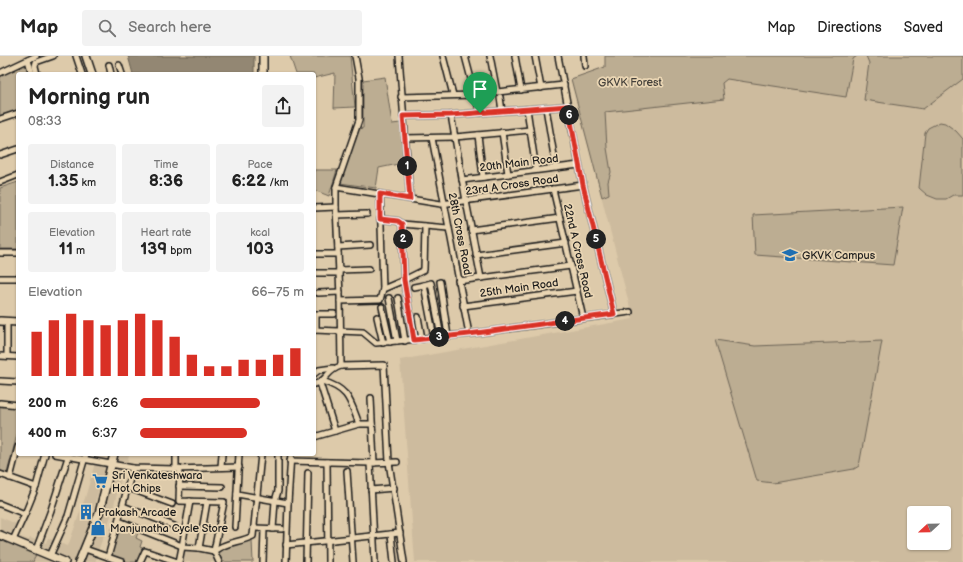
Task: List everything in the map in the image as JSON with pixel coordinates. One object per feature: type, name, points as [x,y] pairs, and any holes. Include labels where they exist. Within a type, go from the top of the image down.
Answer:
[{"type":"main road","points":[[263,56],[263,72]]},
{"type":"main road","points":[[86,57],[91,70]]},
{"type":"main road","points":[[4,322],[16,322]]},
{"type":"main road","points":[[79,562],[99,513],[114,456]]},
{"type":"main road","points":[[0,535],[65,562]]},
{"type":"street","points":[[0,73],[36,56]]},
{"type":"street","points":[[36,72],[36,62],[53,56]]},
{"type":"street","points":[[341,366],[336,187],[359,120],[359,78],[355,56]]},
{"type":"street","points":[[399,56],[410,199]]},
{"type":"street","points":[[443,56],[453,95]]},
{"type":"street","points":[[465,56],[480,113]]},
{"type":"street","points":[[490,56],[502,111]]},
{"type":"street","points":[[515,56],[521,90]]},
{"type":"street","points":[[535,56],[540,88]]},
{"type":"street","points":[[558,56],[583,185],[614,314]]},
{"type":"street","points":[[584,56],[585,66]]},
{"type":"street","points":[[86,57],[76,58],[81,72],[91,70]]},
{"type":"street","points":[[28,60],[31,72]]},
{"type":"street","points":[[109,65],[111,72]]},
{"type":"street","points":[[119,65],[121,72]]},
{"type":"street","points":[[499,95],[521,90],[564,85]]},
{"type":"street","points":[[401,97],[475,95]]},
{"type":"street","points":[[403,116],[451,115],[568,106]]},
{"type":"street","points":[[546,108],[556,168]]},
{"type":"street","points":[[527,109],[536,170]]},
{"type":"street","points":[[0,119],[16,114]]},
{"type":"street","points":[[451,115],[481,278]]},
{"type":"street","points":[[405,138],[455,137],[530,130]]},
{"type":"street","points":[[502,132],[508,174]]},
{"type":"street","points":[[478,135],[483,177]]},
{"type":"street","name":"28th Cross Road","points":[[432,138],[469,334]]},
{"type":"street","points":[[0,155],[16,150]]},
{"type":"street","name":"20th Main Road","points":[[462,180],[579,165]]},
{"type":"street","points":[[0,182],[16,176]]},
{"type":"street","name":"23rd A Cross Road","points":[[336,187],[444,204],[583,185]]},
{"type":"street","name":"22nd A Cross Road","points":[[553,189],[583,318]]},
{"type":"street","points":[[340,301],[380,300],[383,289],[380,194]]},
{"type":"street","points":[[316,208],[336,207]]},
{"type":"street","points":[[336,214],[367,214]]},
{"type":"street","points":[[471,230],[560,218]]},
{"type":"street","points":[[380,219],[398,221],[402,224],[448,228]]},
{"type":"street","points":[[402,224],[404,280],[414,340]]},
{"type":"street","points":[[383,289],[424,270],[425,226]]},
{"type":"street","points":[[476,255],[566,243]]},
{"type":"street","points":[[338,247],[370,245]]},
{"type":"street","points":[[0,253],[16,252]]},
{"type":"street","points":[[316,254],[338,254]]},
{"type":"street","points":[[458,282],[571,266]]},
{"type":"street","points":[[316,273],[369,268]]},
{"type":"street","points":[[0,278],[16,278]]},
{"type":"street","points":[[440,282],[448,336]]},
{"type":"street","points":[[414,287],[431,283],[441,337]]},
{"type":"street","points":[[424,284],[434,338]]},
{"type":"street","name":"25th Main Road","points":[[463,306],[577,291]]},
{"type":"street","points":[[318,292],[340,292]]},
{"type":"street","points":[[389,298],[397,341]]},
{"type":"street","points":[[398,298],[405,340]]},
{"type":"street","points":[[382,307],[390,342]]},
{"type":"street","points":[[316,330],[363,332],[376,343],[383,343],[469,334],[630,312]]},
{"type":"street","points":[[316,314],[334,314]]},
{"type":"street","points":[[378,317],[383,343]]},
{"type":"street","points":[[418,317],[422,339]]},
{"type":"street","points":[[4,322],[7,356]]},
{"type":"street","points":[[0,356],[16,357]]},
{"type":"street","points":[[316,372],[319,370],[341,366],[384,365],[389,462],[404,562]]},
{"type":"street","points":[[321,382],[333,368]]},
{"type":"street","points":[[0,382],[16,382]]},
{"type":"street","points":[[321,382],[334,431]]},
{"type":"street","points":[[316,383],[321,382],[336,385],[349,398],[359,424]]},
{"type":"street","points":[[371,398],[371,490],[375,562]]},
{"type":"street","points":[[0,403],[16,405]]},
{"type":"street","points":[[316,436],[359,424],[372,424]]},
{"type":"street","points":[[10,478],[16,455]]},
{"type":"street","points":[[12,540],[36,487],[44,456]]},
{"type":"street","points":[[36,550],[51,510],[68,456]]},
{"type":"street","points":[[176,456],[179,501],[224,502],[214,551],[219,562]]},
{"type":"street","points":[[221,467],[222,456]]},
{"type":"street","points":[[235,527],[240,456]]},
{"type":"street","points":[[119,521],[182,547],[214,551],[223,545],[253,536],[261,456]]},
{"type":"street","points":[[273,529],[278,491],[278,456]]},
{"type":"street","points":[[286,562],[291,456]]},
{"type":"street","points":[[50,556],[68,516],[86,457],[133,468],[239,467]]},
{"type":"street","points":[[290,461],[372,463],[397,462]]},
{"type":"street","points":[[327,462],[328,562]]},
{"type":"street","points":[[108,557],[133,468]]},
{"type":"street","points":[[347,471],[353,562]]},
{"type":"street","points":[[306,562],[308,473]]},
{"type":"street","points":[[0,474],[36,487]]},
{"type":"street","points":[[179,486],[222,487]]},
{"type":"street","points":[[128,488],[172,504]]},
{"type":"street","points":[[371,490],[394,488]]},
{"type":"street","points":[[237,494],[288,503]]},
{"type":"street","points":[[140,562],[145,551],[179,562],[190,501]]},
{"type":"street","points":[[199,548],[207,502]]},
{"type":"street","points":[[0,504],[25,514]]},
{"type":"street","points":[[123,506],[174,526]]},
{"type":"street","points":[[254,528],[282,530]]},
{"type":"street","points":[[263,562],[264,529]]},
{"type":"street","points":[[286,545],[400,533]]},
{"type":"street","points":[[391,534],[394,562]]},
{"type":"street","points":[[85,549],[122,562]]},
{"type":"shaded area","points":[[128,56],[254,56],[254,72],[132,72]]},
{"type":"shaded area","name":"GKVK Campus","points":[[605,56],[963,56],[963,562],[415,562],[400,360],[633,319],[571,79],[605,67]]},
{"type":"shaded area","points":[[97,456],[108,456],[107,461],[96,460]]},
{"type":"shaded area","points":[[118,456],[129,456],[127,466],[116,464]]},
{"type":"shaded area","points":[[95,463],[106,465],[90,520],[74,562],[62,559],[15,540],[18,536],[29,540],[30,538],[46,543],[48,538],[68,546],[85,498]]},
{"type":"shaded area","points":[[115,467],[124,468],[111,516],[98,551],[90,548],[108,498]]},
{"type":"shaded area","points":[[0,517],[19,525],[12,538],[0,533]]},
{"type":"shaded area","points":[[184,550],[201,550],[214,553],[218,562],[182,562]]},
{"type":"shaded area","points":[[88,551],[98,554],[95,562],[83,562]]},
{"type":"shaded area","points":[[36,554],[56,562],[33,562]]},
{"type":"green space","points":[[290,56],[350,56],[355,107],[334,108],[335,73],[316,78],[316,72],[295,72]]},
{"type":"green space","name":"GKVK Forest","points":[[605,56],[857,56],[853,59],[846,97],[727,79],[722,83],[724,99],[605,112],[607,148],[611,172],[608,182],[609,194],[602,197],[571,79],[605,67]]},
{"type":"green space","points":[[866,56],[963,56],[963,79],[923,109],[864,100],[869,63]]},
{"type":"green space","points":[[25,63],[27,72],[16,72],[16,112],[0,117],[0,75]]},
{"type":"green space","points":[[385,77],[392,124],[401,123],[403,163],[379,168],[376,188],[340,183],[359,129],[363,128],[363,80]]},
{"type":"green space","points":[[940,122],[945,123],[956,131],[963,139],[963,195],[953,195],[946,199],[937,199],[927,195],[919,188],[925,133],[928,128]]},
{"type":"green space","points":[[316,170],[337,170],[329,196],[316,191]]},
{"type":"green space","points":[[16,183],[16,249],[0,249],[0,188]]},
{"type":"green space","points":[[903,207],[893,265],[755,255],[753,215]]},
{"type":"green space","points":[[715,340],[755,346],[882,341],[859,466],[854,469],[773,483],[757,481]]},
{"type":"green space","points":[[0,406],[16,407],[16,439],[7,473],[0,471]]},
{"type":"green space","points":[[121,522],[139,530],[136,538],[142,541],[140,547],[144,549],[138,562],[128,562],[110,556]]},
{"type":"green space","points":[[0,539],[36,554],[33,562],[0,562]]},
{"type":"green space","points":[[252,540],[253,562],[223,562],[217,551],[223,547]]},
{"type":"place","name":"GKVK Campus","points":[[790,255]]},
{"type":"place","name":"Sri Venkateshwara Hot Chips","points":[[100,481]]},
{"type":"place","name":"Prakash Arcade","points":[[86,512]]},
{"type":"place","name":"Manjunatha Cycle Store","points":[[98,528]]},
{"type":"route","points":[[568,106],[583,185],[614,314],[414,340],[404,280],[402,224],[398,221],[380,219],[380,194],[410,199],[403,116],[480,113],[568,106]]}]
